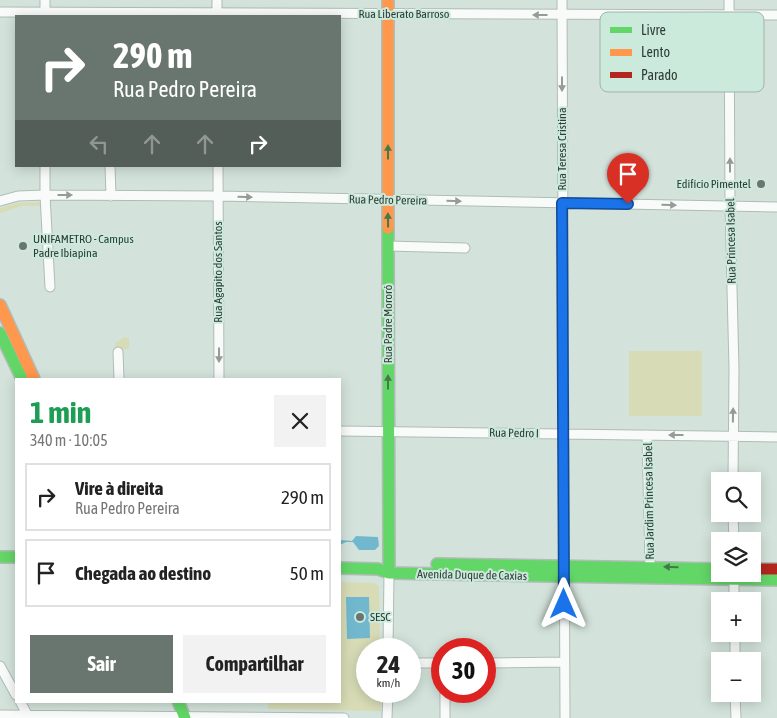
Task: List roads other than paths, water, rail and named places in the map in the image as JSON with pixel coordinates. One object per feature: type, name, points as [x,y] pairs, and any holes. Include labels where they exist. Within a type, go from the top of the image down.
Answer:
[{"type":"street","points":[[45,0],[45,14]]},
{"type":"street","points":[[217,0],[217,15]]},
{"type":"street","name":"Rua Padre Mororó","points":[[388,0],[388,638]]},
{"type":"street","name":"Rua Teresa Cristina","points":[[562,0],[565,718]]},
{"type":"street","name":"Rua Liberato Barroso","points":[[0,12],[45,14],[600,16]]},
{"type":"street","name":"Rua Liberato Barroso","points":[[764,15],[777,15]]},
{"type":"street","name":"Rua Princesa Isabel","points":[[729,92],[734,369],[733,472]]},
{"type":"street","points":[[45,167],[50,287]]},
{"type":"street","points":[[110,167],[111,196]]},
{"type":"street","name":"Rua Agapito dos Santos","points":[[218,167],[219,378]]},
{"type":"street","name":"Rua Pedro Pereira","points":[[0,202],[18,196],[45,195],[218,196],[777,207]]},
{"type":"street","points":[[388,246],[465,248]]},
{"type":"street","points":[[0,305],[34,378]]},
{"type":"street","points":[[0,333],[22,378]]},
{"type":"street","points":[[118,352],[120,378]]},
{"type":"street","name":"Rua Pedro I","points":[[341,431],[777,437]]},
{"type":"street","name":"Rua Jardim Princesa Isabel","points":[[647,435],[650,567]]},
{"type":"street","points":[[0,557],[15,557]]},
{"type":"street","points":[[0,567],[15,567]]},
{"type":"street","name":"Avenida Duque de Caxias","points":[[564,572],[650,567],[711,568]]},
{"type":"street","name":"Avenida Duque de Caxias","points":[[341,568],[711,576]]},
{"type":"street","points":[[761,569],[777,569]]},
{"type":"street","name":"Avenida Duque de Caxias","points":[[761,579],[777,580]]},
{"type":"street","points":[[496,663],[564,662]]},
{"type":"street","points":[[0,666],[15,693]]},
{"type":"street","points":[[735,702],[736,718]]},
{"type":"street","points":[[21,703],[28,717]]},
{"type":"street","points":[[179,703],[185,717]]},
{"type":"street","points":[[387,718],[388,703]]},
{"type":"street","points":[[444,703],[445,718]]},
{"type":"street","points":[[0,715],[28,717],[344,718]]},
{"type":"water","points":[[356,536],[378,537],[379,546],[375,550],[359,550],[353,542],[341,544],[341,540],[352,541]]},
{"type":"water","points":[[346,597],[369,597],[370,638],[347,639]]},
{"type":"place","name":"Edifício Pimentel","points":[[761,184]]},
{"type":"place","name":"UNIFAMETRO - Campus Padre Ibiapina","points":[[23,246]]},
{"type":"place","name":"SESC","points":[[360,617]]}]
